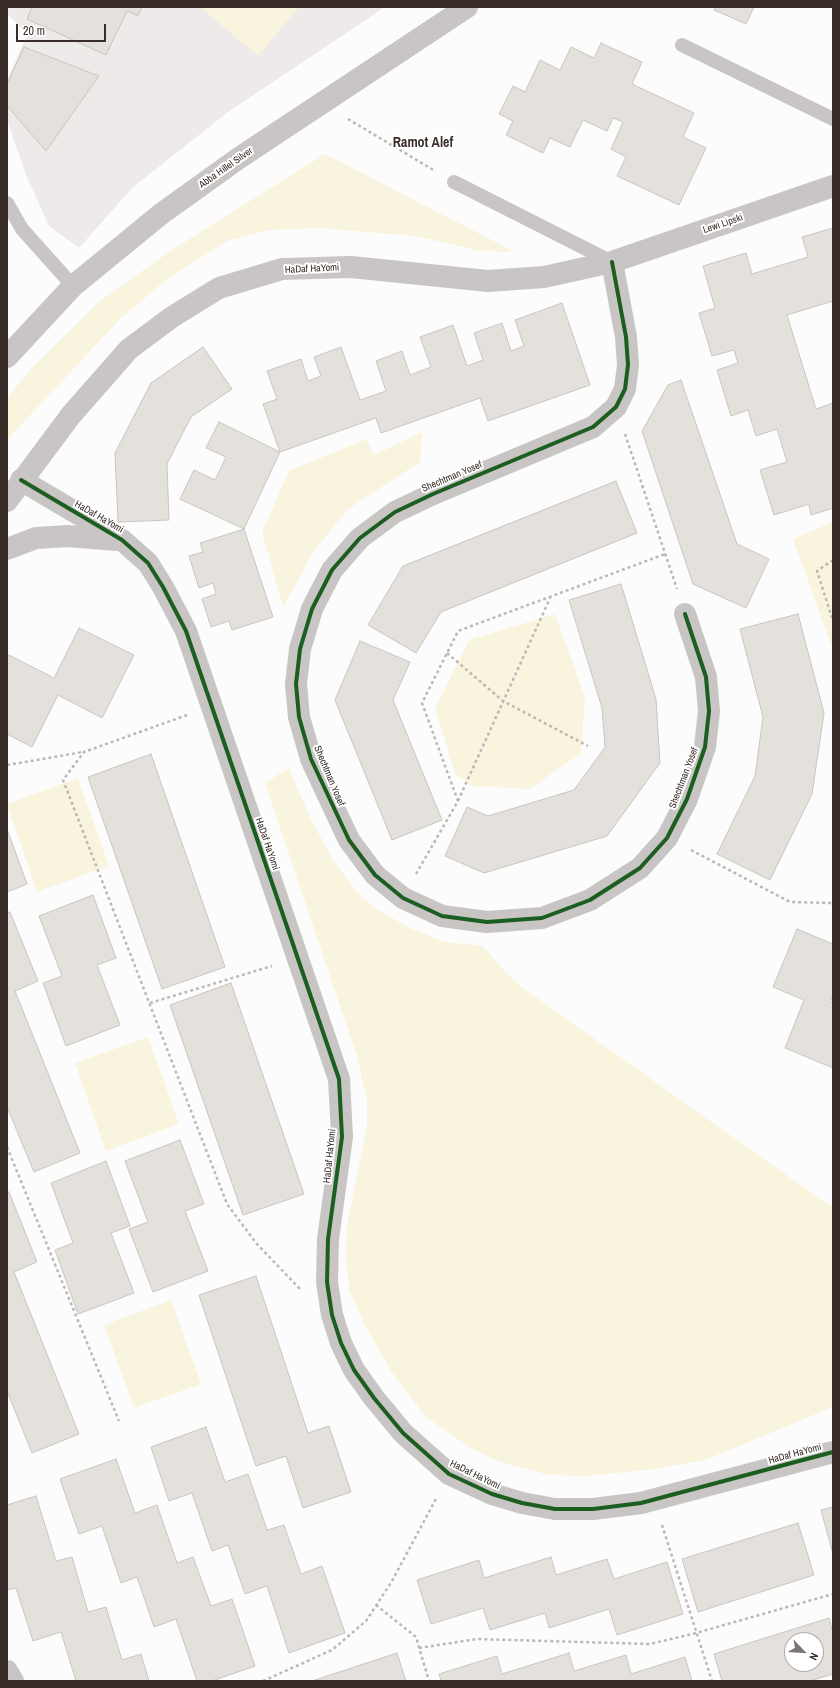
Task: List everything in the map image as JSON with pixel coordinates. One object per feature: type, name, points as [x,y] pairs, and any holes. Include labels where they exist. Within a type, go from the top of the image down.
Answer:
[{"type":"street","name":"Abba Hillel Silver","points":[[7,357],[73,286],[161,214],[239,158],[467,7]]},
{"type":"street","name":"Lewi Lipski","points":[[612,262],[833,186]]},
{"type":"street","name":"Shechtman Yosef","points":[[612,262],[626,337],[628,365],[625,389],[616,408],[593,427],[433,494],[395,512],[360,538],[332,570],[312,609],[300,649],[296,684],[299,717],[311,760],[349,840],[375,875],[403,898],[442,916],[487,922],[542,918],[590,900],[640,868],[667,838],[687,799],[705,747],[709,711],[706,677],[685,614]]},
{"type":"street","name":"HaDaf HaYomi","points":[[7,501],[21,480],[71,415],[129,349],[172,317],[219,288],[282,269],[351,267],[488,281],[544,277],[612,262]]},
{"type":"street","name":"HaDaf HaYomi","points":[[21,480],[122,540],[148,563],[163,587],[186,630],[339,1080],[342,1104],[342,1137],[328,1239],[327,1282],[332,1315],[341,1343],[354,1370],[374,1398],[403,1433],[450,1474],[492,1494],[522,1503],[555,1509],[593,1509],[640,1503],[833,1452]]},
{"type":"street","name":"HaDaf HaYomi","points":[[7,549],[36,538],[68,536],[122,540]]},
{"type":"street","points":[[7,1671],[13,1681]]},
{"type":"lane","points":[[682,45],[833,119]]},
{"type":"lane","points":[[454,182],[612,262]]},
{"type":"lane","points":[[7,203],[22,229],[73,286]]},
{"type":"path","points":[[322,103],[454,182]]},
{"type":"path","points":[[616,408],[685,614]]},
{"type":"path","points":[[458,801],[422,703],[458,631],[665,554]]},
{"type":"path","points":[[833,560],[817,571],[833,621]]},
{"type":"path","points":[[403,898],[458,801],[551,596]]},
{"type":"path","points":[[447,653],[503,701],[588,746]]},
{"type":"path","points":[[7,765],[84,752],[212,706]]},
{"type":"path","points":[[84,752],[63,780],[227,1204],[256,1243],[293,1283],[332,1315]]},
{"type":"path","points":[[667,838],[790,902],[833,902]]},
{"type":"path","points":[[150,1003],[298,958]]},
{"type":"path","points":[[7,1147],[118,1421]]},
{"type":"path","points":[[263,1681],[332,1650],[366,1621],[392,1580],[450,1474]]},
{"type":"path","points":[[654,1500],[712,1681]]},
{"type":"path","points":[[419,1648],[478,1639],[650,1644],[696,1633],[833,1594]]},
{"type":"path","points":[[376,1605],[416,1637],[429,1681]]},
{"type":"shaded area","points":[[7,7],[385,7],[228,112],[132,188],[79,248],[49,226],[26,175],[7,120],[7,80],[27,35],[7,13]]},
{"type":"shaded area","points":[[200,7],[299,7],[258,56]]},
{"type":"shaded area","points":[[325,154],[515,252],[481,251],[415,236],[318,228],[269,230],[227,241],[167,279],[121,318],[7,440],[7,398],[31,369],[101,300],[172,250]]},
{"type":"shaded area","points":[[422,432],[420,462],[348,509],[314,551],[283,607],[262,532],[289,471],[366,439],[374,455]]},
{"type":"shaded area","points":[[833,522],[833,650],[793,539]]},
{"type":"shaded area","points":[[555,614],[585,697],[581,753],[530,789],[473,786],[455,774],[435,709],[469,640]]},
{"type":"shaded area","points":[[289,768],[308,813],[331,857],[355,890],[373,907],[408,927],[444,942],[482,946],[517,984],[833,1208],[833,1407],[705,1460],[654,1469],[587,1476],[549,1475],[498,1461],[469,1447],[425,1416],[391,1371],[364,1324],[349,1289],[346,1257],[347,1225],[367,1127],[367,1101],[357,1056],[265,783]]},
{"type":"shaded area","points":[[78,778],[109,866],[37,892],[7,804]]},
{"type":"shaded area","points":[[148,1037],[179,1124],[106,1151],[75,1063]]},
{"type":"shaded area","points":[[171,1300],[201,1384],[134,1408],[104,1325]]},
{"type":"building","points":[[32,7],[142,7],[138,16],[127,11],[106,55],[27,19]]},
{"type":"building","points":[[715,7],[754,7],[746,24],[714,10]]},
{"type":"building","points":[[601,43],[642,62],[632,84],[694,113],[683,137],[706,148],[679,205],[617,176],[626,157],[611,149],[623,122],[613,118],[607,131],[583,120],[570,147],[550,138],[543,153],[506,135],[513,121],[499,114],[513,86],[525,92],[540,60],[560,70],[571,47],[594,58]]},
{"type":"building","points":[[24,47],[99,76],[46,151],[7,106],[7,84]]},
{"type":"building","points":[[833,228],[833,301],[787,315],[816,409],[833,403],[833,508],[811,515],[809,504],[774,515],[760,470],[787,462],[777,429],[756,436],[748,410],[731,416],[717,370],[738,363],[734,350],[712,356],[699,313],[715,308],[703,266],[746,253],[752,274],[808,257],[802,237]]},
{"type":"building","points":[[562,303],[590,385],[488,421],[480,398],[381,433],[376,418],[280,452],[263,404],[277,399],[267,371],[301,359],[308,381],[321,376],[314,357],[341,347],[360,400],[386,391],[376,361],[402,351],[410,375],[431,367],[420,337],[453,325],[467,366],[483,360],[474,333],[502,323],[511,351],[524,346],[515,320]]},
{"type":"building","points":[[203,347],[232,389],[191,417],[167,464],[169,520],[118,522],[115,453],[151,383]]},
{"type":"building","points":[[681,380],[737,544],[769,559],[746,608],[693,584],[642,431],[668,385]]},
{"type":"building","points":[[219,422],[280,452],[244,529],[180,499],[194,470],[215,480],[226,457],[206,448]]},
{"type":"building","points":[[616,481],[637,533],[441,612],[416,653],[368,625],[403,566]]},
{"type":"building","points":[[244,529],[273,617],[232,630],[229,621],[211,627],[202,599],[216,594],[213,583],[199,588],[189,556],[203,552],[200,543]]},
{"type":"building","points":[[621,584],[656,699],[660,763],[607,836],[484,873],[445,856],[467,807],[488,816],[574,790],[605,747],[602,708],[569,600]]},
{"type":"building","points":[[798,614],[824,713],[812,794],[770,880],[717,854],[755,776],[763,717],[740,629]]},
{"type":"building","points":[[79,628],[134,655],[102,718],[58,695],[32,747],[7,734],[7,659],[9,655],[54,678]]},
{"type":"building","points":[[360,641],[410,662],[393,700],[442,820],[392,840],[335,700]]},
{"type":"building","points":[[151,754],[225,967],[162,989],[88,777]]},
{"type":"building","points":[[7,829],[27,884],[7,892]]},
{"type":"building","points":[[93,895],[116,958],[97,965],[120,1025],[66,1046],[43,983],[62,976],[39,916]]},
{"type":"building","points":[[10,912],[38,981],[15,991],[80,1153],[34,1172],[7,1107],[7,913]]},
{"type":"building","points":[[797,929],[833,944],[833,995],[830,1002],[833,1003],[833,1068],[785,1048],[804,1000],[773,987]]},
{"type":"building","points":[[231,983],[304,1194],[243,1215],[170,1005]]},
{"type":"building","points":[[180,1140],[204,1204],[185,1211],[208,1271],[153,1292],[129,1229],[148,1222],[125,1161]]},
{"type":"building","points":[[106,1161],[130,1226],[111,1233],[134,1293],[78,1314],[55,1250],[73,1243],[51,1183]]},
{"type":"building","points":[[9,1192],[37,1262],[14,1272],[79,1434],[32,1453],[7,1391],[7,1193]]},
{"type":"building","points":[[256,1276],[308,1433],[329,1426],[351,1492],[303,1508],[286,1456],[256,1466],[199,1295]]},
{"type":"building","points":[[206,1427],[225,1482],[248,1474],[267,1530],[284,1525],[301,1574],[322,1566],[345,1633],[289,1653],[267,1586],[245,1594],[228,1545],[212,1551],[192,1493],[169,1501],[151,1447]]},
{"type":"building","points":[[116,1459],[135,1513],[157,1505],[177,1563],[193,1557],[211,1606],[232,1599],[255,1666],[212,1681],[197,1681],[176,1619],[154,1627],[137,1577],[121,1583],[102,1526],[79,1534],[60,1479]]},
{"type":"building","points":[[36,1496],[56,1561],[72,1557],[88,1612],[106,1607],[122,1660],[141,1654],[149,1681],[76,1681],[61,1632],[33,1641],[16,1588],[7,1590],[7,1505]]},
{"type":"building","points":[[833,1507],[833,1554],[821,1510]]},
{"type":"building","points":[[798,1523],[814,1575],[698,1612],[682,1559]]},
{"type":"building","points":[[551,1557],[556,1575],[607,1559],[614,1579],[667,1562],[683,1614],[617,1635],[609,1609],[549,1628],[545,1613],[490,1630],[483,1608],[431,1624],[417,1580],[479,1560],[484,1578]]},
{"type":"building","points":[[829,1618],[833,1633],[833,1674],[810,1681],[722,1681],[714,1654],[784,1632],[784,1672],[824,1672],[824,1632],[784,1632]]},
{"type":"building","points":[[397,1653],[406,1681],[312,1681]]},
{"type":"building","points":[[569,1653],[574,1671],[626,1655],[631,1674],[685,1657],[692,1681],[441,1681],[439,1674],[497,1656],[502,1674]]},
{"type":"cycle path","points":[[612,262],[626,337],[628,365],[625,389],[616,407],[593,427],[433,494],[395,512],[360,538],[332,570],[312,609],[300,649],[296,684],[299,717],[311,759],[349,840],[375,875],[403,898],[442,916],[487,922],[542,918],[590,900],[640,868],[667,838],[687,799],[705,747],[709,711],[706,677],[685,614]]},
{"type":"cycle path","points":[[21,480],[122,540],[148,563],[163,587],[186,631],[339,1079],[342,1137],[328,1239],[327,1282],[332,1315],[341,1343],[354,1370],[374,1398],[403,1433],[449,1474],[492,1494],[522,1503],[555,1509],[593,1509],[641,1503],[833,1452]]},
{"type":"district","name":"Ramot Alef","points":[[423,143]]}]
